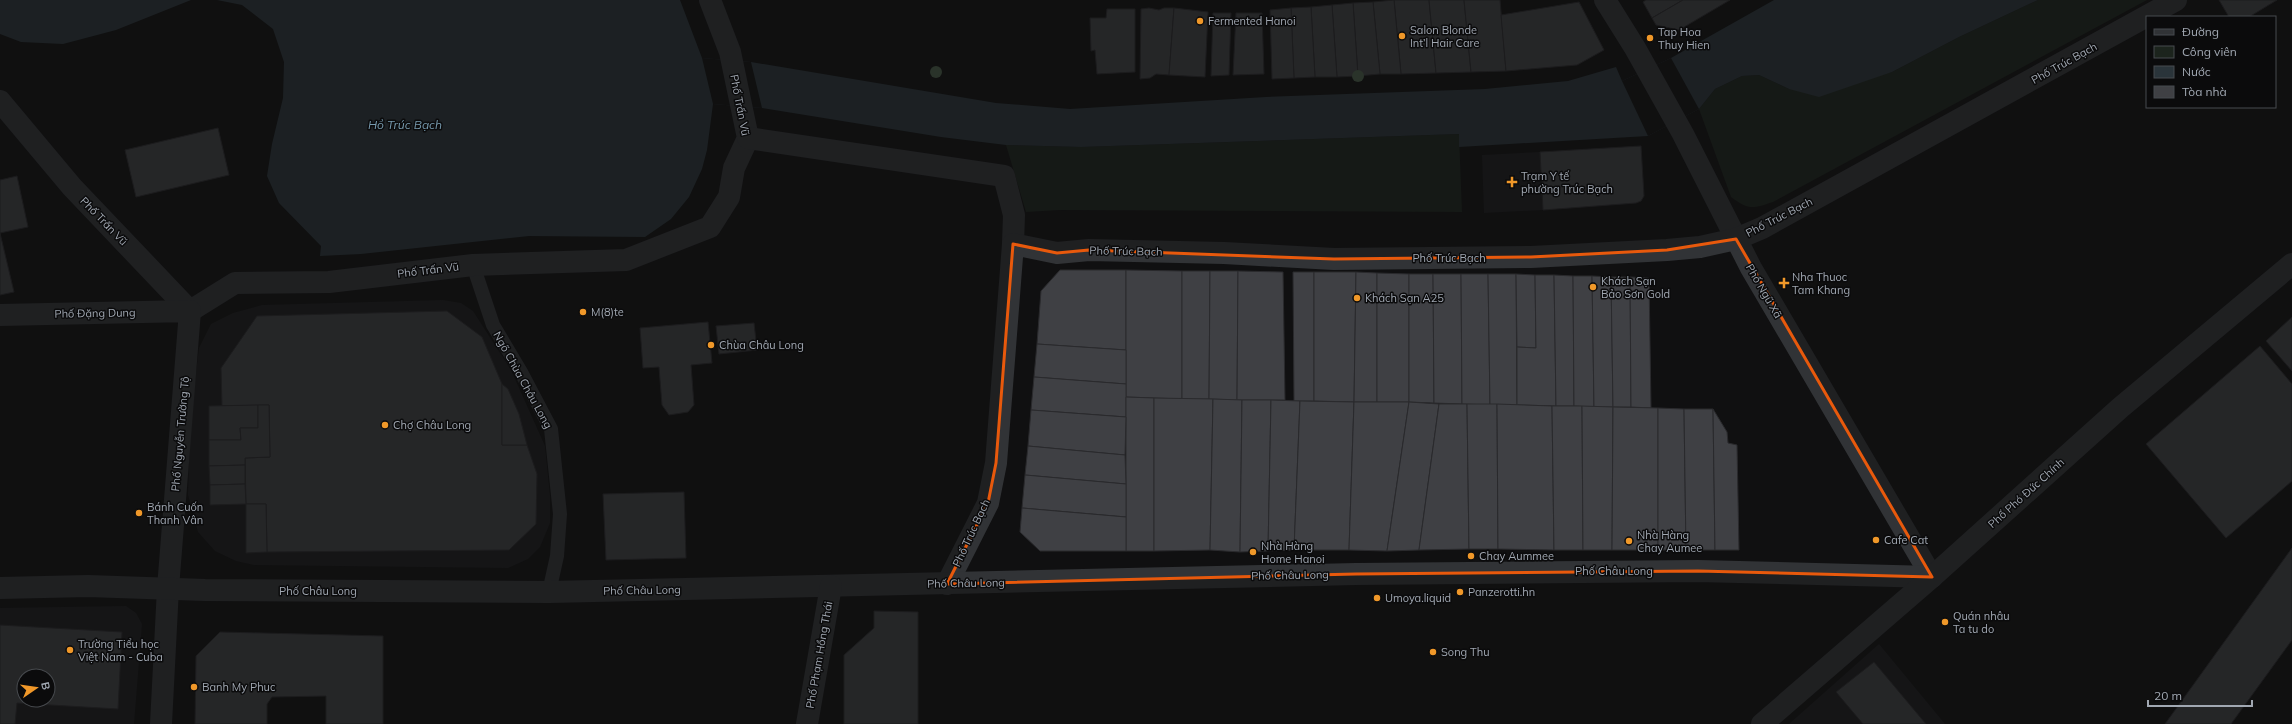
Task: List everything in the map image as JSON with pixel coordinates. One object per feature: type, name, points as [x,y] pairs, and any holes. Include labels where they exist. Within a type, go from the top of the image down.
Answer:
[{"type":"street","name":"Phố Trấn Vũ","points":[[0,101],[72,187],[190,311],[235,283],[329,282],[473,265],[626,260],[710,227],[729,198],[734,168],[748,138],[730,52],[710,0]]},
{"type":"street","name":"Phố Ngũ Xã","points":[[1605,0],[1635,48],[1683,134],[1751,268],[1932,576]]},
{"type":"street","name":"Phố Trúc Bạch","points":[[2147,16],[2176,0]]},
{"type":"street","name":"Phố Trúc Bạch","points":[[947,584],[988,503],[996,463],[1013,244],[1058,253],[1089,250],[1342,259],[1531,258],[1700,247],[1736,239],[1769,224],[2146,17]]},
{"type":"street","points":[[748,138],[1004,176],[1014,216],[1013,244]]},
{"type":"street","name":"Phố Phó Đức Chính","points":[[1762,724],[1932,576],[2120,408],[2292,264]]},
{"type":"street","name":"Phố Đặng Dung","points":[[0,316],[190,311]]},
{"type":"street","name":"Phố Nguyễn Trường Tộ","points":[[161,724],[168,588],[190,311]]},
{"type":"street","name":"Phố Châu Long","points":[[0,588],[88,586],[205,590],[549,592],[1348,574],[1682,571],[1932,576]]},
{"type":"street","name":"Phố Phạm Hồng Thái","points":[[807,724],[831,586]]},
{"type":"lane","name":"Ngõ Chùa Châu Long","points":[[473,265],[493,325],[521,372],[551,429],[560,514],[557,556],[549,592]]},
{"type":"highlighted area","points":[[1736,239],[1932,577],[1698,571],[1356,574],[947,584],[988,503],[996,463],[1013,244],[1057,253],[1089,250],[1334,259],[1531,257],[1667,250]]},
{"type":"shaded area","name":"Trạm Y tế phường Trúc Bạch","points":[[1540,152],[1543,210],[1484,213],[1482,155]]},
{"type":"shaded area","name":"Chợ Châu Long","points":[[443,300],[461,303],[473,311],[511,370],[545,446],[550,496],[550,523],[540,547],[528,559],[508,568],[254,565],[236,561],[215,551],[198,532],[188,495],[190,424],[199,348],[211,324],[233,313],[262,305]]},
{"type":"shaded area","name":"Trường Tiểu học Việt Nam - Cuba","points":[[126,606],[136,613],[142,624],[134,724],[0,724],[0,608]]},
{"type":"shaded area","points":[[1879,644],[1945,724],[1789,724]]},
{"type":"green space","points":[[2038,0],[2147,0],[1773,202],[1751,207],[1742,204],[1731,197],[1699,109],[1715,89],[1742,76],[1759,75],[1789,89],[1892,72],[1959,37]]},
{"type":"green space","points":[[1459,134],[1462,212],[1060,210],[1026,212],[1006,145],[1081,147]]},
{"type":"water","points":[[0,0],[191,0],[116,30],[63,44],[21,42],[0,34]]},
{"type":"water","name":"Hồ Trúc Bạch","points":[[217,0],[680,0],[702,58],[751,62],[996,103],[1070,109],[1266,97],[1485,89],[1568,81],[1616,67],[1622,81],[1671,58],[1774,0],[2038,0],[1959,37],[1892,72],[1819,97],[1789,89],[1759,75],[1742,76],[1715,89],[1699,109],[1648,136],[1459,147],[1459,134],[1081,147],[1006,145],[941,137],[762,108],[713,104],[707,150],[702,169],[689,197],[671,219],[645,237],[529,236],[361,254],[320,256],[321,246],[279,203],[267,176],[272,144],[283,98],[284,62],[273,29],[242,5]]},
{"type":"pier","points":[[702,58],[751,62],[762,108],[713,104]]},
{"type":"pier","points":[[1671,58],[1699,109],[1648,136],[1622,81]]},
{"type":"building","points":[[1394,0],[1429,0],[1436,73],[1401,74]]},
{"type":"building","points":[[1394,0],[1401,74],[1380,74],[1373,2]]},
{"type":"building","points":[[1429,0],[1464,0],[1471,72],[1436,73]]},
{"type":"building","points":[[1464,0],[1500,0],[1506,71],[1471,72]]},
{"type":"building","points":[[1646,0],[1683,0],[1652,18],[1643,2]]},
{"type":"building","points":[[1683,0],[1730,0],[1679,30],[1656,25],[1652,18]]},
{"type":"building","points":[[2219,0],[2277,0],[2251,16],[2228,16]]},
{"type":"building","points":[[1373,2],[1380,74],[1358,76],[1353,3]]},
{"type":"building","points":[[1579,2],[1604,50],[1577,65],[1506,71],[1501,15]]},
{"type":"building","points":[[1353,3],[1358,76],[1337,77],[1332,5]]},
{"type":"building","points":[[1332,5],[1337,77],[1315,77],[1311,7]]},
{"type":"building","points":[[1311,7],[1315,77],[1294,78],[1291,8]]},
{"type":"building","points":[[1149,8],[1159,10],[1164,8],[1174,8],[1169,75],[1156,74],[1150,78],[1140,79],[1141,9]]},
{"type":"building","points":[[1174,8],[1208,12],[1205,77],[1169,75]]},
{"type":"building","points":[[1291,8],[1294,78],[1272,79],[1270,10]]},
{"type":"building","points":[[1107,9],[1135,9],[1135,72],[1097,74],[1095,50],[1091,51],[1090,18],[1106,18]]},
{"type":"building","points":[[1213,13],[1231,13],[1229,75],[1211,76]]},
{"type":"building","points":[[1236,13],[1262,13],[1264,74],[1233,75]]},
{"type":"building","points":[[218,128],[229,175],[136,197],[125,150]]},
{"type":"building","points":[[1641,146],[1644,196],[1641,201],[1636,203],[1543,210],[1540,152]]},
{"type":"building","points":[[17,176],[28,227],[0,233],[0,180]]},
{"type":"building","points":[[0,233],[14,292],[0,295]]},
{"type":"building","points":[[1060,270],[1126,270],[1126,350],[1037,344],[1041,291]]},
{"type":"building","points":[[1126,270],[1182,271],[1182,399],[1126,397]]},
{"type":"building","points":[[1182,271],[1210,271],[1209,399],[1182,399]]},
{"type":"building","points":[[1210,271],[1238,271],[1237,400],[1209,399]]},
{"type":"building","points":[[1238,271],[1283,272],[1285,400],[1237,400]]},
{"type":"building","points":[[1293,272],[1314,272],[1314,401],[1294,401]]},
{"type":"building","points":[[1314,272],[1356,272],[1354,402],[1314,401]]},
{"type":"building","points":[[1356,272],[1377,273],[1377,402],[1354,402]]},
{"type":"building","points":[[1377,273],[1409,274],[1409,402],[1377,402]]},
{"type":"building","points":[[1409,274],[1433,274],[1434,403],[1409,402]]},
{"type":"building","points":[[1433,274],[1461,274],[1462,404],[1434,403]]},
{"type":"building","points":[[1461,274],[1488,274],[1490,405],[1462,404]]},
{"type":"building","points":[[1488,274],[1516,274],[1517,405],[1490,405]]},
{"type":"building","points":[[1516,274],[1535,275],[1536,348],[1517,347]]},
{"type":"building","points":[[1535,275],[1554,275],[1556,406],[1517,405],[1517,347],[1536,348]]},
{"type":"building","points":[[1554,275],[1573,276],[1574,406],[1556,406]]},
{"type":"building","points":[[1573,276],[1592,276],[1594,407],[1574,406]]},
{"type":"building","points":[[1592,276],[1611,277],[1613,407],[1594,407]]},
{"type":"building","points":[[1611,277],[1630,277],[1631,407],[1613,407]]},
{"type":"building","points":[[1630,277],[1649,278],[1651,408],[1631,407]]},
{"type":"building","name":"Chợ Châu Long","points":[[447,311],[482,337],[502,384],[502,445],[527,445],[537,474],[536,524],[509,550],[267,552],[266,504],[246,504],[245,458],[270,457],[269,405],[222,406],[221,368],[257,316]]},
{"type":"building","points":[[2292,317],[2292,371],[2266,341]]},
{"type":"building","points":[[708,322],[712,363],[691,365],[694,405],[688,412],[669,415],[662,405],[659,367],[643,368],[640,328]]},
{"type":"building","points":[[754,323],[757,350],[719,354],[716,326]]},
{"type":"building","points":[[1037,344],[1126,350],[1126,384],[1034,377]]},
{"type":"building","points":[[2260,346],[2292,384],[2292,481],[2226,538],[2146,444]]},
{"type":"building","points":[[1034,377],[1126,384],[1126,417],[1031,410]]},
{"type":"building","points":[[502,384],[508,389],[519,414],[527,445],[502,445]]},
{"type":"building","points":[[1126,397],[1154,398],[1154,551],[1126,551]]},
{"type":"building","points":[[1154,398],[1213,399],[1210,550],[1154,551]]},
{"type":"building","points":[[1213,399],[1242,400],[1240,552],[1210,550]]},
{"type":"building","points":[[1242,400],[1271,400],[1268,551],[1240,552]]},
{"type":"building","points":[[1271,400],[1300,401],[1294,550],[1268,551]]},
{"type":"building","points":[[1300,401],[1354,402],[1349,550],[1294,550]]},
{"type":"building","points":[[1354,402],[1409,402],[1387,551],[1349,550]]},
{"type":"building","points":[[1409,402],[1439,404],[1419,550],[1387,551]]},
{"type":"building","points":[[1439,404],[1467,404],[1469,549],[1419,550]]},
{"type":"building","points":[[1467,404],[1497,404],[1498,549],[1469,549]]},
{"type":"building","points":[[1497,404],[1552,406],[1554,550],[1498,549]]},
{"type":"building","points":[[258,405],[258,428],[240,428],[241,440],[209,440],[209,406]]},
{"type":"building","points":[[258,405],[269,405],[270,457],[245,458],[245,465],[209,466],[209,440],[241,440],[240,428],[258,428]]},
{"type":"building","points":[[1552,406],[1582,406],[1583,550],[1554,550]]},
{"type":"building","points":[[1582,406],[1613,407],[1612,550],[1583,550]]},
{"type":"building","points":[[1613,407],[1658,408],[1658,550],[1612,550]]},
{"type":"building","points":[[1658,408],[1684,409],[1686,550],[1658,550]]},
{"type":"building","points":[[1684,409],[1713,409],[1715,550],[1686,550]]},
{"type":"building","points":[[1713,409],[1727,432],[1728,443],[1737,445],[1739,550],[1715,550]]},
{"type":"building","points":[[1031,410],[1126,417],[1125,455],[1028,446]]},
{"type":"building","points":[[1028,446],[1125,455],[1126,484],[1025,475]]},
{"type":"building","points":[[245,465],[245,484],[210,485],[209,466]]},
{"type":"building","points":[[1025,475],[1126,484],[1126,517],[1022,508]]},
{"type":"building","points":[[245,484],[246,504],[210,505],[210,485]]},
{"type":"building","points":[[684,492],[686,558],[606,560],[603,494]]},
{"type":"building","points":[[246,504],[266,504],[267,552],[246,553]]},
{"type":"building","points":[[1022,508],[1126,517],[1126,551],[1040,551],[1020,532]]},
{"type":"building","points":[[2292,548],[2292,640],[2231,724],[2165,724]]},
{"type":"building","points":[[874,611],[918,612],[918,724],[844,724],[844,655],[874,628]]},
{"type":"building","points":[[0,625],[122,632],[118,709],[56,705],[56,668],[16,668],[17,708],[15,724],[0,724]]},
{"type":"building","points":[[220,632],[383,636],[383,724],[326,724],[326,696],[272,697],[267,704],[267,724],[195,724],[196,656]]},
{"type":"building","points":[[1874,662],[1926,724],[1863,724],[1836,692]]},
{"type":"place","name":"Fermented Hanoi","points":[[1200,21]]},
{"type":"place","name":"Salon Blonde Int’l Hair Care","points":[[1402,36]]},
{"type":"place","name":"Tap Hoa Thuy Hien","points":[[1650,38]]},
{"type":"place","name":"Trạm Y tế phường Trúc Bạch","points":[[1512,182]]},
{"type":"place","name":"Nha Thuoc Tam Khang","points":[[1784,283]]},
{"type":"place","name":"Khách Sạn Bảo Sơn Gold","points":[[1593,287]]},
{"type":"place","name":"Khách Sạn A25","points":[[1357,298]]},
{"type":"place","name":"M(8)te","points":[[583,312]]},
{"type":"place","name":"Chùa Châu Long","points":[[711,345]]},
{"type":"place","name":"Chợ Châu Long","points":[[385,425]]},
{"type":"place","name":"Bánh Cuốn Thanh Vân","points":[[139,513]]},
{"type":"place","name":"Cafe Cat","points":[[1876,540]]},
{"type":"place","name":"Nhà Hàng Chay Aumee","points":[[1629,541]]},
{"type":"place","name":"Nhà Hàng Home Hanoi","points":[[1253,552]]},
{"type":"place","name":"Chay Aummee","points":[[1471,556]]},
{"type":"place","name":"Panzerotti.hn","points":[[1460,592]]},
{"type":"place","name":"Umoya.liquid","points":[[1377,598]]},
{"type":"place","name":"Quán nhâu Ta tu do","points":[[1945,622]]},
{"type":"place","name":"Trường Tiểu học Việt Nam - Cuba","points":[[70,650]]},
{"type":"place","name":"Song Thu","points":[[1433,652]]},
{"type":"place","name":"Banh My Phuc","points":[[194,687]]}]
